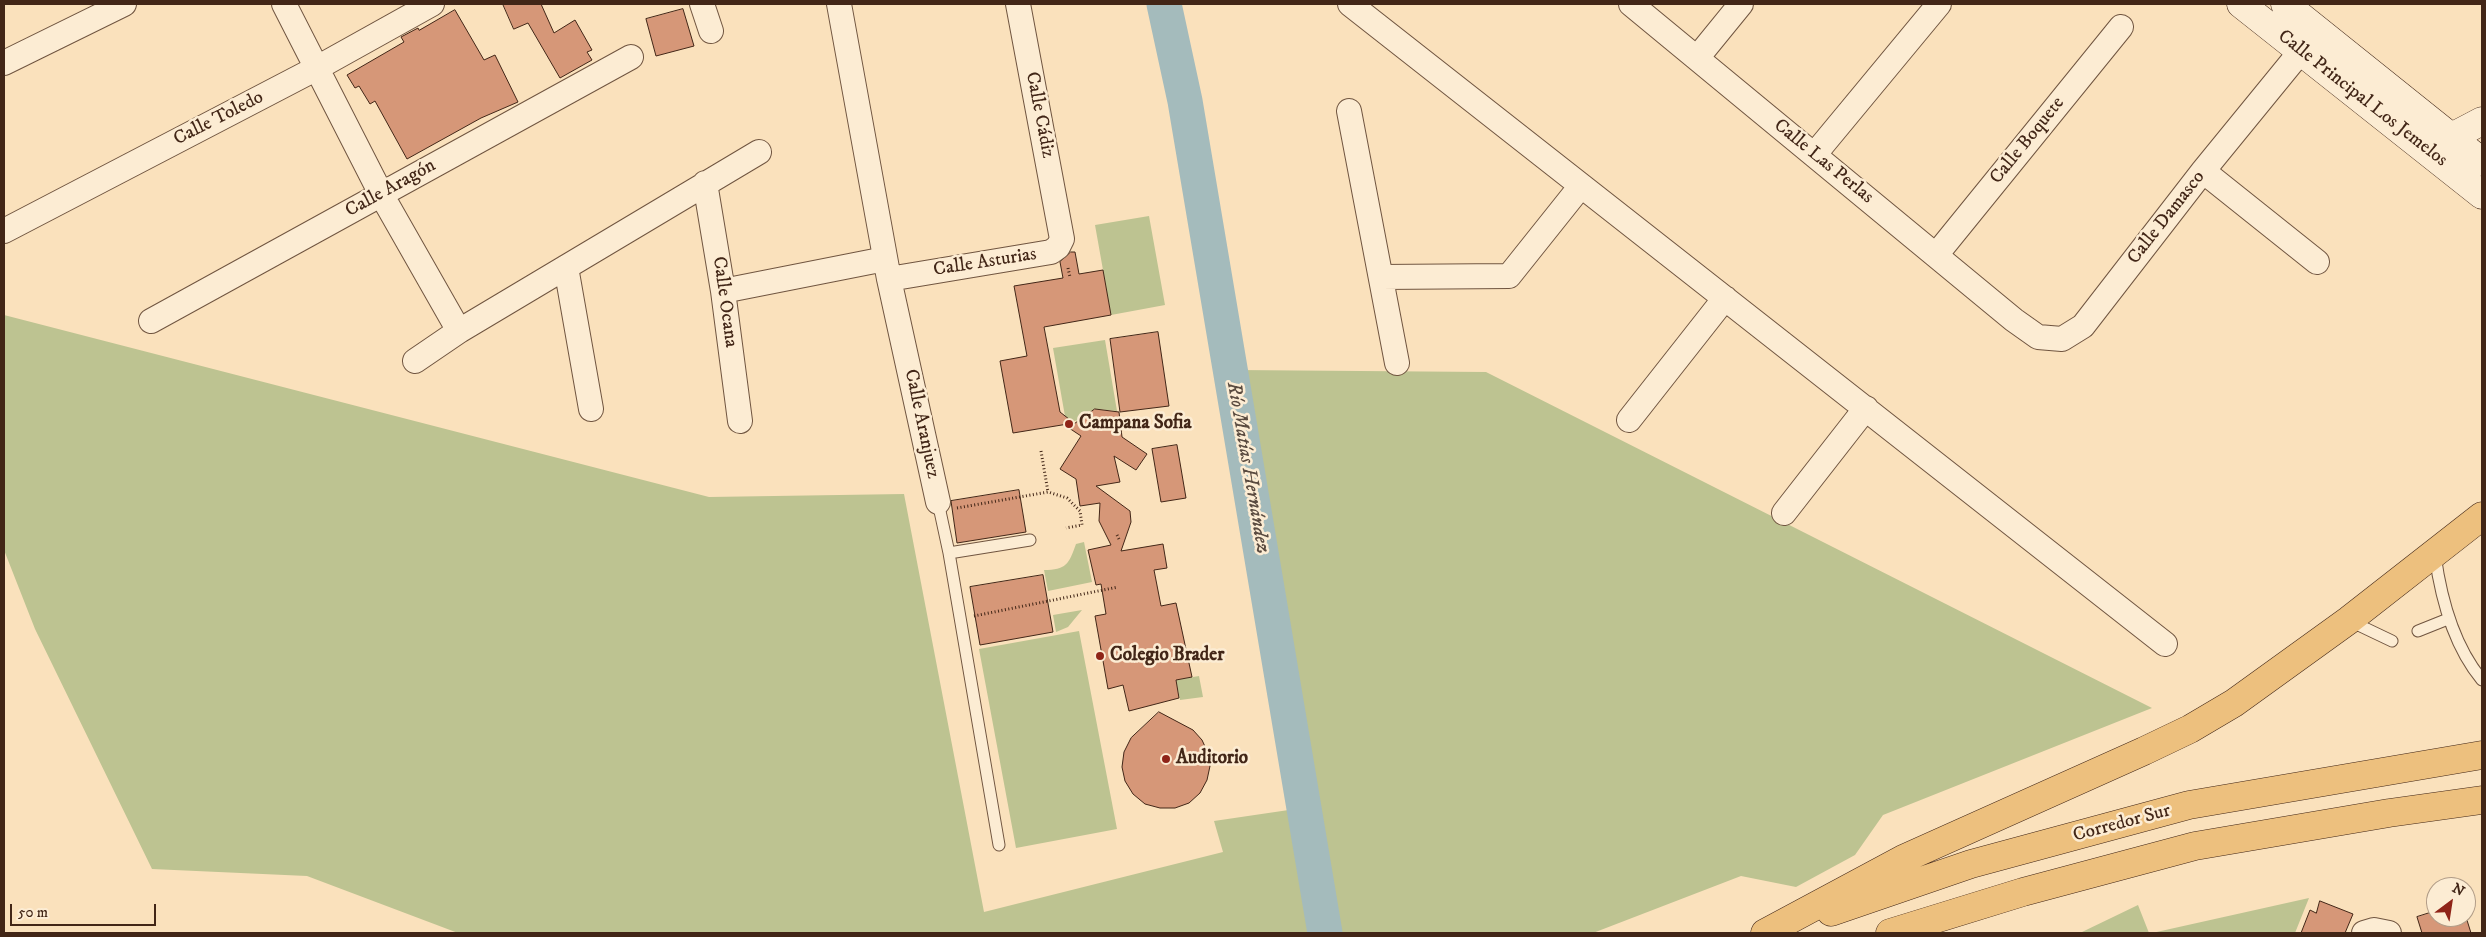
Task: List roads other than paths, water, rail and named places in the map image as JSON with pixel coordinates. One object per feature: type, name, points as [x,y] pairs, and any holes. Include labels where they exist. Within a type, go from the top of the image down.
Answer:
[{"type":"highway","points":[[1765,933],[1903,859],[2190,728],[2257,687],[2349,620],[2482,516]]},
{"type":"highway","name":"Corredor Sur","points":[[1772,933],[1971,864],[2190,805],[2482,755]]},
{"type":"highway","points":[[1890,933],[2023,892],[2195,846],[2389,813],[2482,800]]},
{"type":"main road","name":"Calle Principal Los Jemelos","points":[[2241,4],[2481,194]]},
{"type":"main road","name":"Calle Principal Los Jemelos","points":[[2289,7],[2482,162]]},
{"type":"main road","points":[[2289,7],[2301,51],[2320,47],[2340,48]]},
{"type":"main road","points":[[2385,118],[2399,117],[2403,113],[2405,100]]},
{"type":"main road","points":[[2481,194],[2446,155],[2443,148],[2444,140],[2482,121]]},
{"type":"street","points":[[4,63],[124,4]]},
{"type":"street","points":[[284,4],[381,194],[459,331]]},
{"type":"street","name":"Calle Toledo","points":[[4,231],[317,68],[432,4]]},
{"type":"street","points":[[702,4],[711,31]]},
{"type":"street","name":"Calle Aranjuez","points":[[839,4],[887,269],[945,505]]},
{"type":"street","name":"Calle Cádiz","points":[[1018,4],[1060,227]]},
{"type":"street","points":[[1350,4],[1580,187],[1866,408],[2165,644]]},
{"type":"street","name":"Calle Las Perlas","points":[[1631,4],[2014,320]]},
{"type":"street","points":[[1697,58],[1741,4]]},
{"type":"street","points":[[1814,155],[1939,4]]},
{"type":"street","name":"Calle Boquete","points":[[1936,255],[2120,27]]},
{"type":"street","name":"Calle Damasco","points":[[2014,320],[2038,337],[2062,339],[2083,326],[2203,171],[2301,51]]},
{"type":"street","name":"Calle Aragón","points":[[151,321],[631,57]]},
{"type":"street","points":[[1350,111],[1397,363]]},
{"type":"street","points":[[414,361],[459,331],[759,152]]},
{"type":"street","points":[[2203,171],[2316,262]]},
{"type":"street","name":"Calle Ocana","points":[[705,183],[723,290],[740,421]]},
{"type":"street","points":[[1381,277],[1509,276],[1580,187]]},
{"type":"street","name":"Calle Asturias","points":[[723,290],[887,269],[1051,252],[1058,247],[1062,239],[1060,227]]},
{"type":"street","points":[[566,267],[591,409]]},
{"type":"street","points":[[1629,420],[1725,298]]},
{"type":"street","points":[[1784,513],[1866,408]]},
{"type":"street","points":[[2364,933],[2374,930],[2389,933]]},
{"type":"lane","name":"Calle Aranjuez","points":[[945,505],[949,553],[1000,845]]},
{"type":"lane","points":[[949,553],[1030,540]]},
{"type":"lane","points":[[2435,552],[2439,586],[2448,619],[2472,668],[2482,680]]},
{"type":"lane","points":[[2418,631],[2448,619]]},
{"type":"lane","points":[[2349,620],[2392,641]]},
{"type":"waterway","name":"Río Matías Hernández","points":[[1164,4],[1185,101],[1325,933]]},
{"type":"place","name":"Campana Sofia","points":[[1069,424]]},
{"type":"place","name":"Colegio Brader","points":[[1100,656]]},
{"type":"place","name":"Auditorio","points":[[1166,759]]}]
